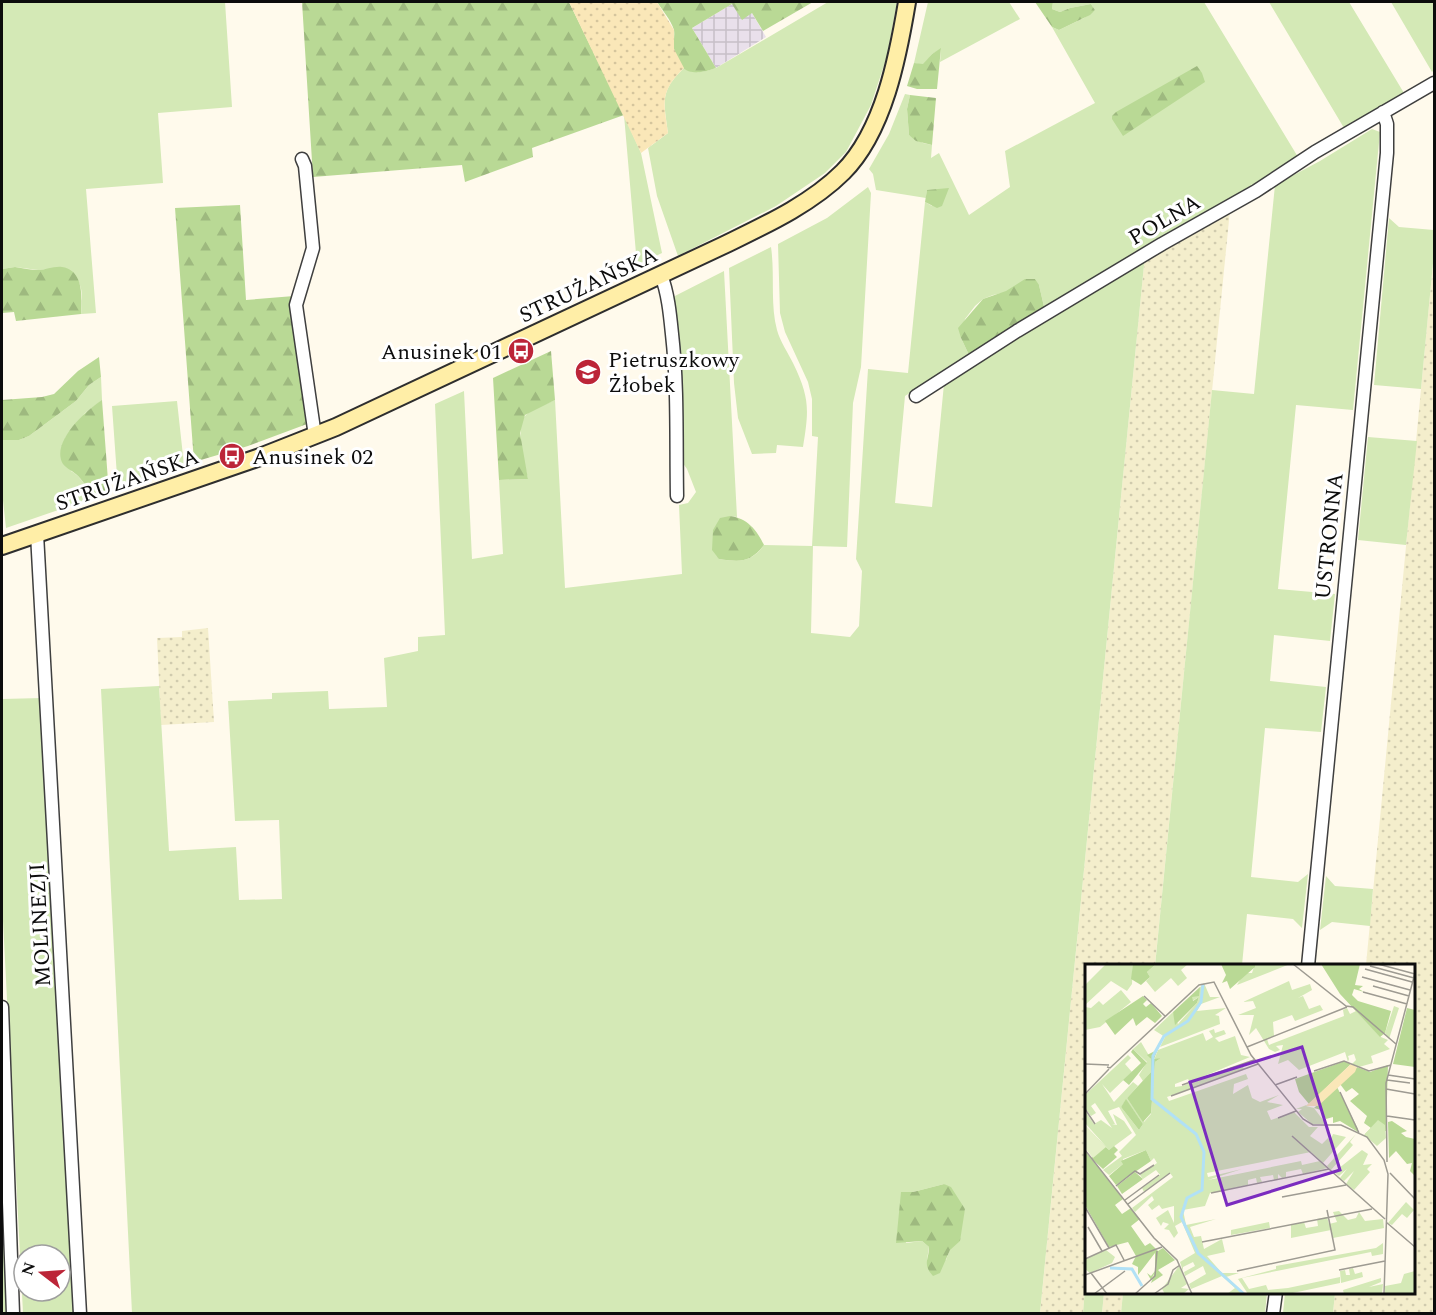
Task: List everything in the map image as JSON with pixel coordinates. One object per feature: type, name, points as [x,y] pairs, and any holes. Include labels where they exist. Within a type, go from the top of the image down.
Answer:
[{"type":"main road","name":"STRUŻAŃSKA","points":[[2,546],[315,436],[768,223],[808,200],[843,171],[866,140],[883,103],[895,63],[907,2]]},
{"type":"street","name":"POLNA","points":[[916,396],[1036,319],[1256,191],[1315,152],[1434,82]]},
{"type":"street","name":"USTRONNA","points":[[1308,964],[1387,153],[1387,124],[1383,112]]},
{"type":"street","points":[[302,159],[305,166],[313,248],[296,305],[315,436]]},
{"type":"street","points":[[661,274],[669,311],[675,361],[677,496]]},
{"type":"street","name":"MOLINEZJI","points":[[37,534],[80,1314]]},
{"type":"street","points":[[2,1007],[13,1314]]},
{"type":"street","points":[[1274,1314],[1276,1294]]},
{"type":"shaded area","points":[[732,4],[752,13],[766,37],[716,68],[692,28]]},
{"type":"shaded area","points":[[1230,210],[1155,964],[1085,964],[1085,1289],[1083,1313],[1040,1314],[1145,255]]},
{"type":"shaded area","points":[[1434,253],[1434,1313],[1333,1314],[1335,1294],[1415,1294],[1415,964],[1366,964]]},
{"type":"shaded area","points":[[208,628],[214,722],[161,725],[157,638],[182,637],[182,631]]},
{"type":"shaded area","points":[[1104,1294],[1123,1294],[1121,1313],[1102,1314]]},
{"type":"green space","points":[[2,2],[225,2],[232,107],[158,113],[163,183],[86,189],[96,313],[81,314],[81,288],[76,277],[65,268],[2,269]]},
{"type":"green space","points":[[302,2],[569,2],[624,115],[532,148],[533,157],[465,182],[462,165],[313,177]]},
{"type":"green space","points":[[657,2],[813,2],[763,31],[752,13],[742,20],[732,4],[692,28],[716,68],[695,72],[684,69],[676,58],[674,30]]},
{"type":"green space","points":[[828,2],[897,2],[887,56],[871,105],[846,152],[825,173],[776,206],[678,256],[657,196],[648,148],[668,133],[665,98],[670,84],[684,68],[704,72],[716,68]]},
{"type":"green space","points":[[928,2],[1009,2],[1020,19],[940,62],[941,49],[932,54],[923,65],[914,63]]},
{"type":"green space","points":[[1035,2],[1053,2],[1052,9],[1060,12],[1091,4],[1095,10],[1090,15],[1059,30],[1052,27]]},
{"type":"green space","points":[[1053,2],[1204,2],[1298,157],[1045,311],[1039,285],[983,299],[965,319],[961,338],[969,355],[905,396],[895,503],[932,507],[944,384],[1145,255],[1040,1313],[132,1313],[101,689],[159,686],[169,851],[236,847],[239,900],[282,899],[279,820],[235,821],[228,701],[272,699],[272,693],[328,691],[329,709],[387,707],[384,658],[418,651],[418,637],[445,635],[435,404],[464,391],[472,559],[503,554],[499,480],[528,479],[521,445],[523,420],[532,410],[555,400],[565,588],[682,574],[679,505],[688,503],[696,492],[682,462],[671,298],[724,271],[737,517],[730,516],[719,559],[744,560],[754,555],[764,545],[812,546],[818,437],[812,436],[812,399],[808,382],[785,332],[780,313],[778,244],[827,218],[868,187],[871,193],[861,367],[853,403],[847,547],[813,546],[811,633],[850,637],[859,626],[862,571],[856,559],[868,369],[908,373],[925,202],[932,206],[927,190],[926,198],[876,190],[873,174],[869,169],[889,134],[905,94],[910,95],[907,109],[909,135],[932,145],[931,158],[939,153],[969,215],[1010,187],[1005,151],[1095,103],[1052,27],[1059,30],[1095,10],[1091,4],[1060,12],[1052,9]],"holes":[[[944,1184],[965,1209],[946,1260],[927,1260],[929,1247],[922,1241],[906,1243],[901,1192],[913,1192]]]},
{"type":"green space","points":[[1269,2],[1349,2],[1404,93],[1344,128]]},
{"type":"green space","points":[[1391,2],[1434,2],[1434,70],[1432,72]]},
{"type":"green space","points":[[941,48],[937,89],[917,89],[907,86],[914,63],[923,64]]},
{"type":"green space","points":[[1197,66],[1205,82],[1123,136],[1112,119],[1116,112]]},
{"type":"green space","points":[[910,95],[936,98],[932,145],[916,141],[909,135],[907,109]]},
{"type":"green space","points":[[624,115],[641,153],[662,253],[637,265]]},
{"type":"green space","points":[[1372,129],[1380,132],[1353,410],[1296,405],[1278,589],[1335,594],[1330,641],[1274,635],[1270,681],[1326,687],[1321,732],[1265,728],[1251,877],[1298,882],[1308,874],[1302,928],[1293,919],[1247,914],[1242,964],[1155,964],[1212,390],[1254,394],[1275,185]]},
{"type":"green space","points":[[949,188],[942,206],[937,208],[925,202],[927,190]]},
{"type":"green space","points":[[240,205],[246,300],[294,296],[307,424],[248,446],[194,462],[175,208]]},
{"type":"green space","points":[[1389,218],[1399,227],[1434,230],[1434,253],[1421,389],[1374,385]]},
{"type":"green space","points":[[771,247],[777,330],[803,386],[807,413],[803,447],[777,445],[776,453],[752,454],[738,418],[734,383],[729,268]]},
{"type":"green space","points":[[15,267],[35,270],[59,267],[69,269],[78,279],[80,286],[81,314],[16,321],[14,312],[2,313],[2,269]]},
{"type":"green space","points":[[1025,279],[1035,279],[1039,285],[1045,311],[969,355],[958,328],[983,299],[1006,291]]},
{"type":"green space","points":[[551,351],[555,400],[525,415],[520,433],[528,479],[499,480],[493,378]]},
{"type":"green space","points":[[99,357],[101,377],[89,385],[76,401],[29,436],[19,440],[2,440],[2,400],[54,394],[78,371]]},
{"type":"green space","points":[[101,377],[102,400],[85,413],[65,438],[71,471],[96,497],[6,528],[2,491],[2,440],[19,440],[29,436],[76,401],[89,385]]},
{"type":"green space","points":[[102,400],[109,494],[96,497],[78,476],[63,464],[60,456],[65,437],[87,411]]},
{"type":"green space","points":[[177,401],[184,465],[118,490],[112,406]]},
{"type":"green space","points":[[1368,437],[1417,441],[1406,545],[1358,540]]},
{"type":"green space","points":[[730,516],[742,519],[751,526],[764,545],[754,555],[744,560],[719,559],[712,550],[713,530],[720,518]]},
{"type":"green space","points":[[42,698],[71,1243],[19,1243],[2,901],[2,699]]},
{"type":"green space","points":[[1326,876],[1335,886],[1373,889],[1370,926],[1332,922],[1320,930]]},
{"type":"green space","points":[[944,1184],[951,1187],[965,1209],[960,1241],[950,1250],[940,1273],[933,1276],[927,1265],[929,1247],[922,1241],[896,1243],[901,1192],[913,1192]]},
{"type":"green space","points":[[2,1200],[8,1313],[2,1313]]},
{"type":"green space","points":[[72,1257],[75,1313],[23,1313],[22,1303],[72,1303]]},
{"type":"green space","points":[[1085,1289],[1085,1294],[1104,1294],[1102,1313],[1083,1313]]},
{"type":"green space","points":[[1123,1294],[1267,1294],[1265,1313],[1121,1313]]},
{"type":"green space","points":[[1285,1294],[1335,1294],[1333,1313],[1283,1313]]},
{"type":"sand","points":[[569,2],[657,2],[674,30],[674,49],[684,68],[670,84],[665,98],[668,133],[641,153]]},
{"type":"place","name":"Anusinek 01","points":[[521,351]]},
{"type":"place","name":"Pietruszkowy Żłobek","points":[[588,372]]},
{"type":"place","name":"Anusinek 02","points":[[232,456]]}]
